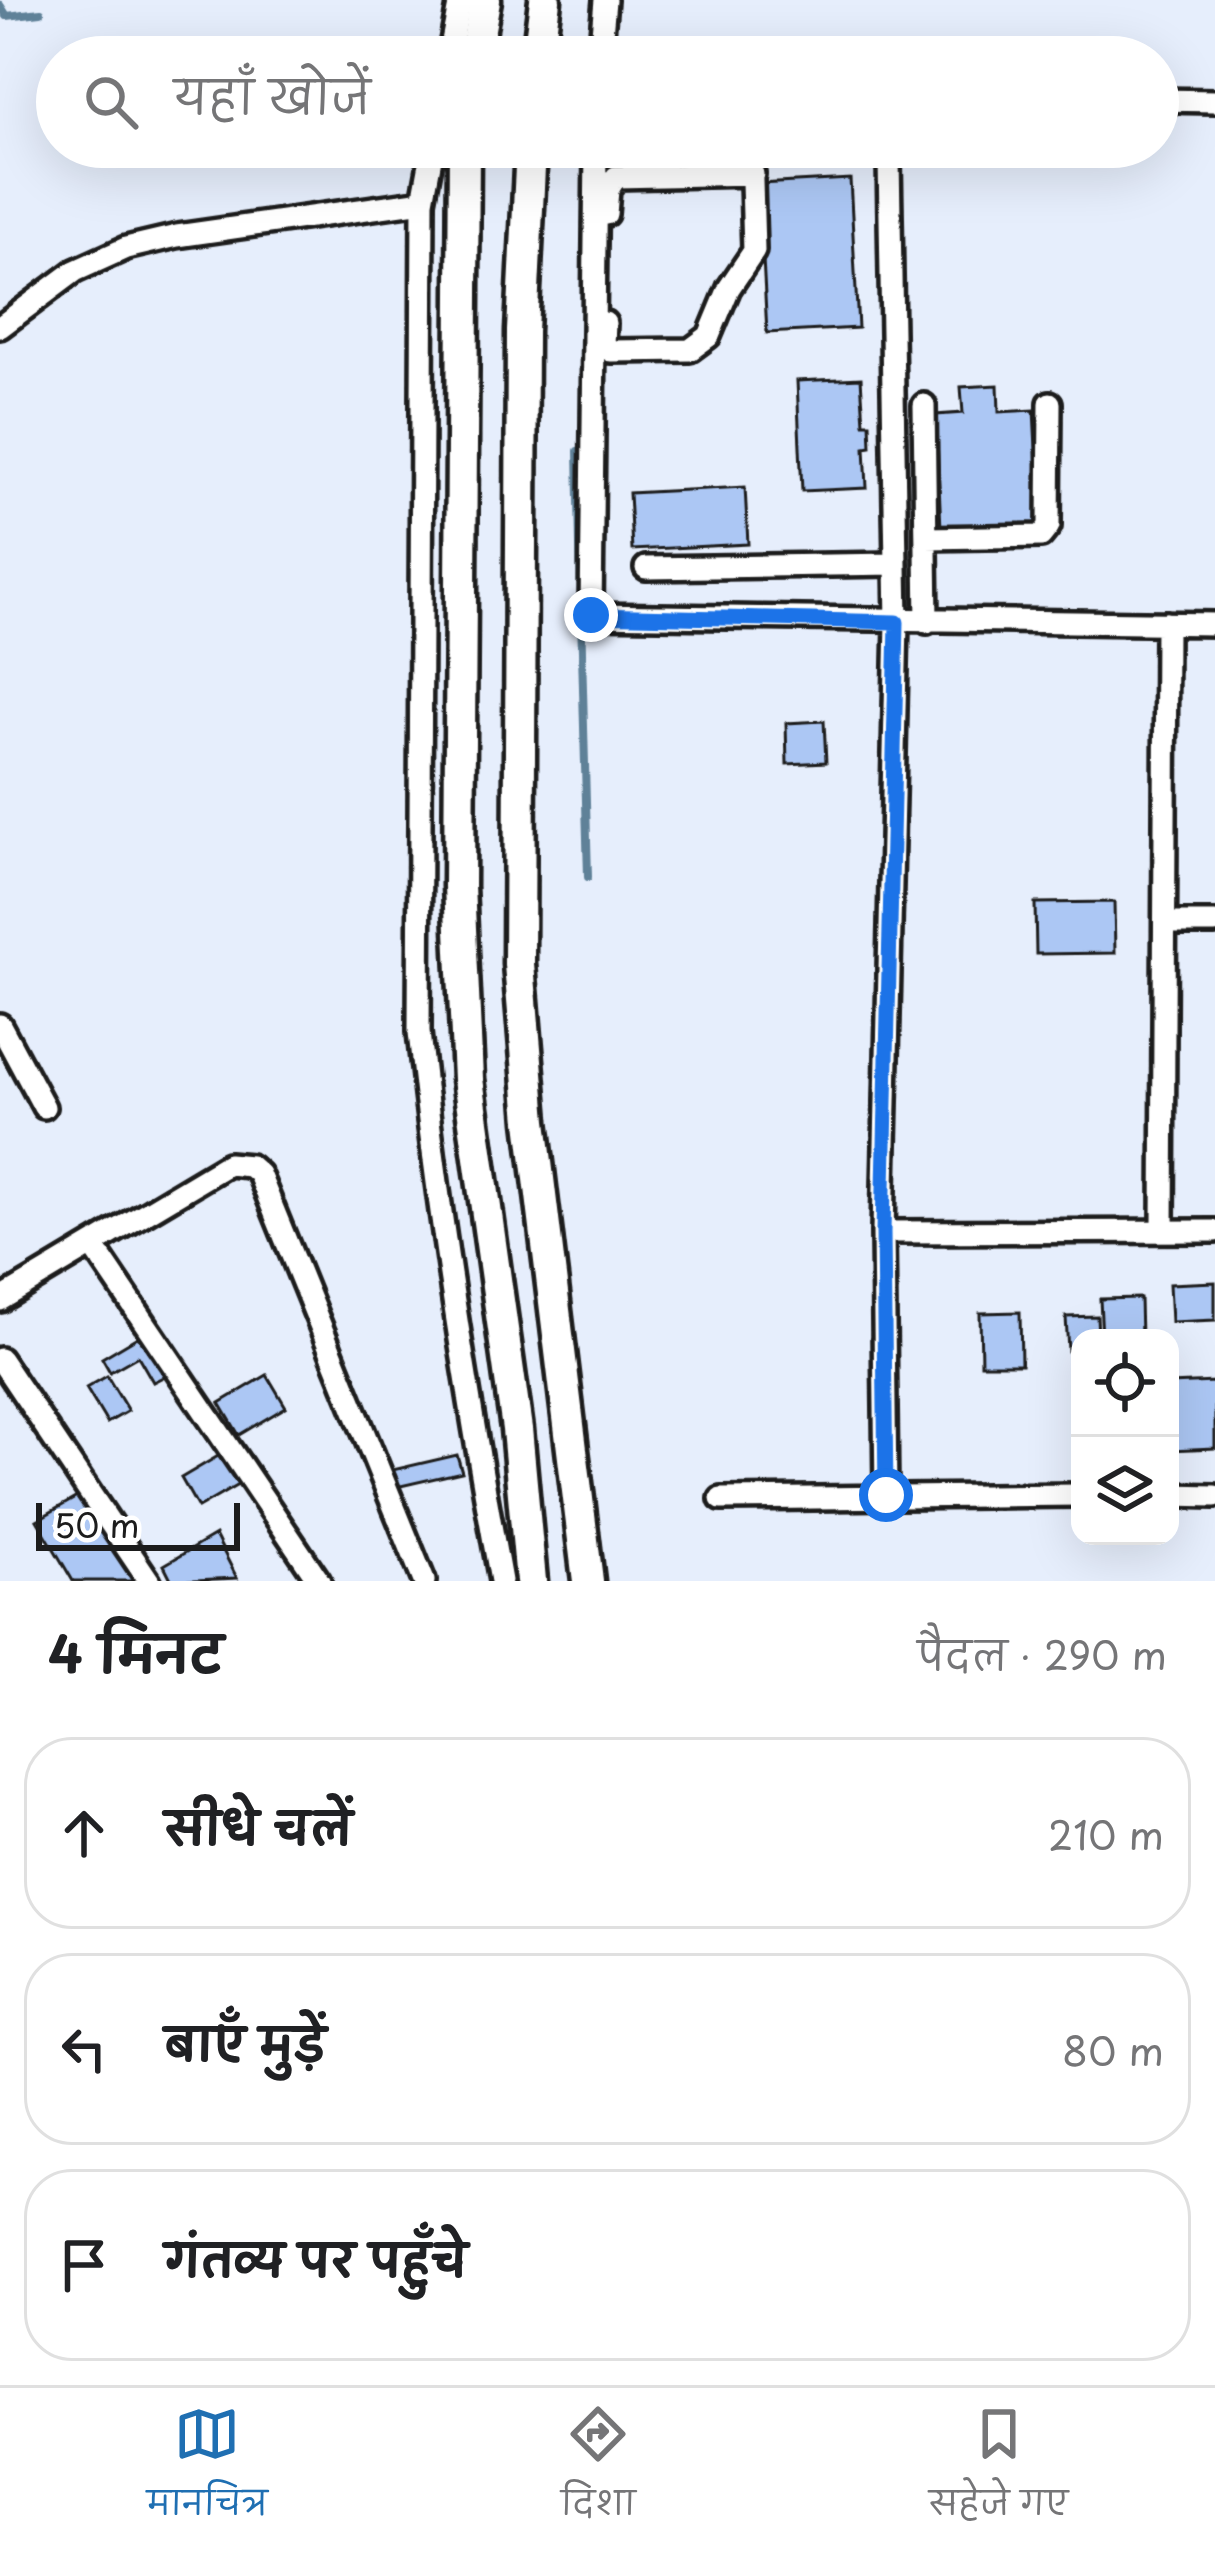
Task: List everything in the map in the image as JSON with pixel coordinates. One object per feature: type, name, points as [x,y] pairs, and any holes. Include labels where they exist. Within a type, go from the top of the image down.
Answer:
[{"type":"main road","points":[[541,36],[545,0]]},
{"type":"main road","points":[[475,36],[476,3]]},
{"type":"main road","points":[[464,168],[462,1002],[468,1079],[517,1429],[531,1581]]},
{"type":"main road","points":[[530,168],[522,331],[519,964],[532,1121],[587,1581]]},
{"type":"street","points":[[602,36],[605,0]]},
{"type":"street","points":[[460,36],[476,3]]},
{"type":"street","points":[[1179,100],[1215,101]]},
{"type":"street","points":[[429,168],[423,201],[419,1032],[470,1409],[501,1581]]},
{"type":"street","points":[[596,168],[591,615],[1215,625]]},
{"type":"street","points":[[753,168],[753,174],[754,251],[729,288],[710,336],[690,350],[607,348],[610,182],[616,177],[753,174]]},
{"type":"street","points":[[886,1495],[883,1232],[897,622],[890,168]]},
{"type":"street","points":[[0,327],[75,271],[126,248],[177,236],[423,201]]},
{"type":"street","points":[[924,404],[927,622]]},
{"type":"street","points":[[926,538],[1041,536],[1049,526],[1050,404]]},
{"type":"street","points":[[646,568],[896,564]]},
{"type":"street","points":[[1163,1231],[1166,623]]},
{"type":"street","points":[[1165,923],[1215,923]]},
{"type":"street","points":[[0,1024],[44,1107]]},
{"type":"street","points":[[0,1300],[228,1164],[250,1166],[259,1174],[424,1581]]},
{"type":"street","points":[[883,1232],[1215,1231]]},
{"type":"street","points":[[93,1246],[319,1581]]},
{"type":"street","points":[[0,1359],[149,1581]]},
{"type":"street","points":[[721,1499],[1071,1496]]},
{"type":"street","points":[[1179,1496],[1215,1496]]},
{"type":"building","points":[[850,179],[858,328],[767,333],[759,184]]},
{"type":"building","points":[[861,378],[864,423],[870,423],[871,446],[865,447],[867,488],[802,491],[797,381]]},
{"type":"building","points":[[998,385],[999,412],[1034,410],[1040,525],[941,529],[936,415],[963,413],[961,387]]},
{"type":"building","points":[[745,487],[748,544],[632,550],[629,493]]},
{"type":"building","points":[[824,721],[826,762],[787,764],[786,723]]},
{"type":"building","points":[[1114,902],[1115,953],[1036,954],[1035,903]]},
{"type":"building","points":[[1215,1282],[1215,1320],[1171,1322],[1169,1284]]},
{"type":"building","points":[[1140,1298],[1141,1329],[1102,1329],[1100,1299]]},
{"type":"building","points":[[1020,1312],[1021,1364],[981,1364],[980,1313]]},
{"type":"building","points":[[1097,1316],[1098,1329],[1071,1329],[1071,1351],[1068,1351],[1066,1317]]},
{"type":"building","points":[[144,1333],[169,1374],[153,1382],[138,1356],[110,1372],[102,1358]]},
{"type":"building","points":[[267,1375],[286,1407],[239,1435],[220,1403]]},
{"type":"building","points":[[107,1376],[128,1411],[107,1423],[86,1388]]},
{"type":"building","points":[[1215,1382],[1215,1448],[1179,1450],[1179,1384]]},
{"type":"building","points":[[225,1452],[243,1482],[198,1508],[181,1478]]},
{"type":"building","points":[[457,1455],[462,1472],[392,1488],[388,1471]]},
{"type":"building","points":[[84,1493],[136,1581],[73,1581],[37,1520]]},
{"type":"building","points":[[215,1535],[237,1578],[172,1581],[164,1565]]},
{"type":"waterway","points":[[0,5],[7,16],[41,12]]},
{"type":"waterway","points":[[578,451],[581,593]]},
{"type":"waterway","points":[[581,614],[588,877]]},
{"type":"route","points":[[591,615],[897,622],[883,1232],[886,1495]]}]
